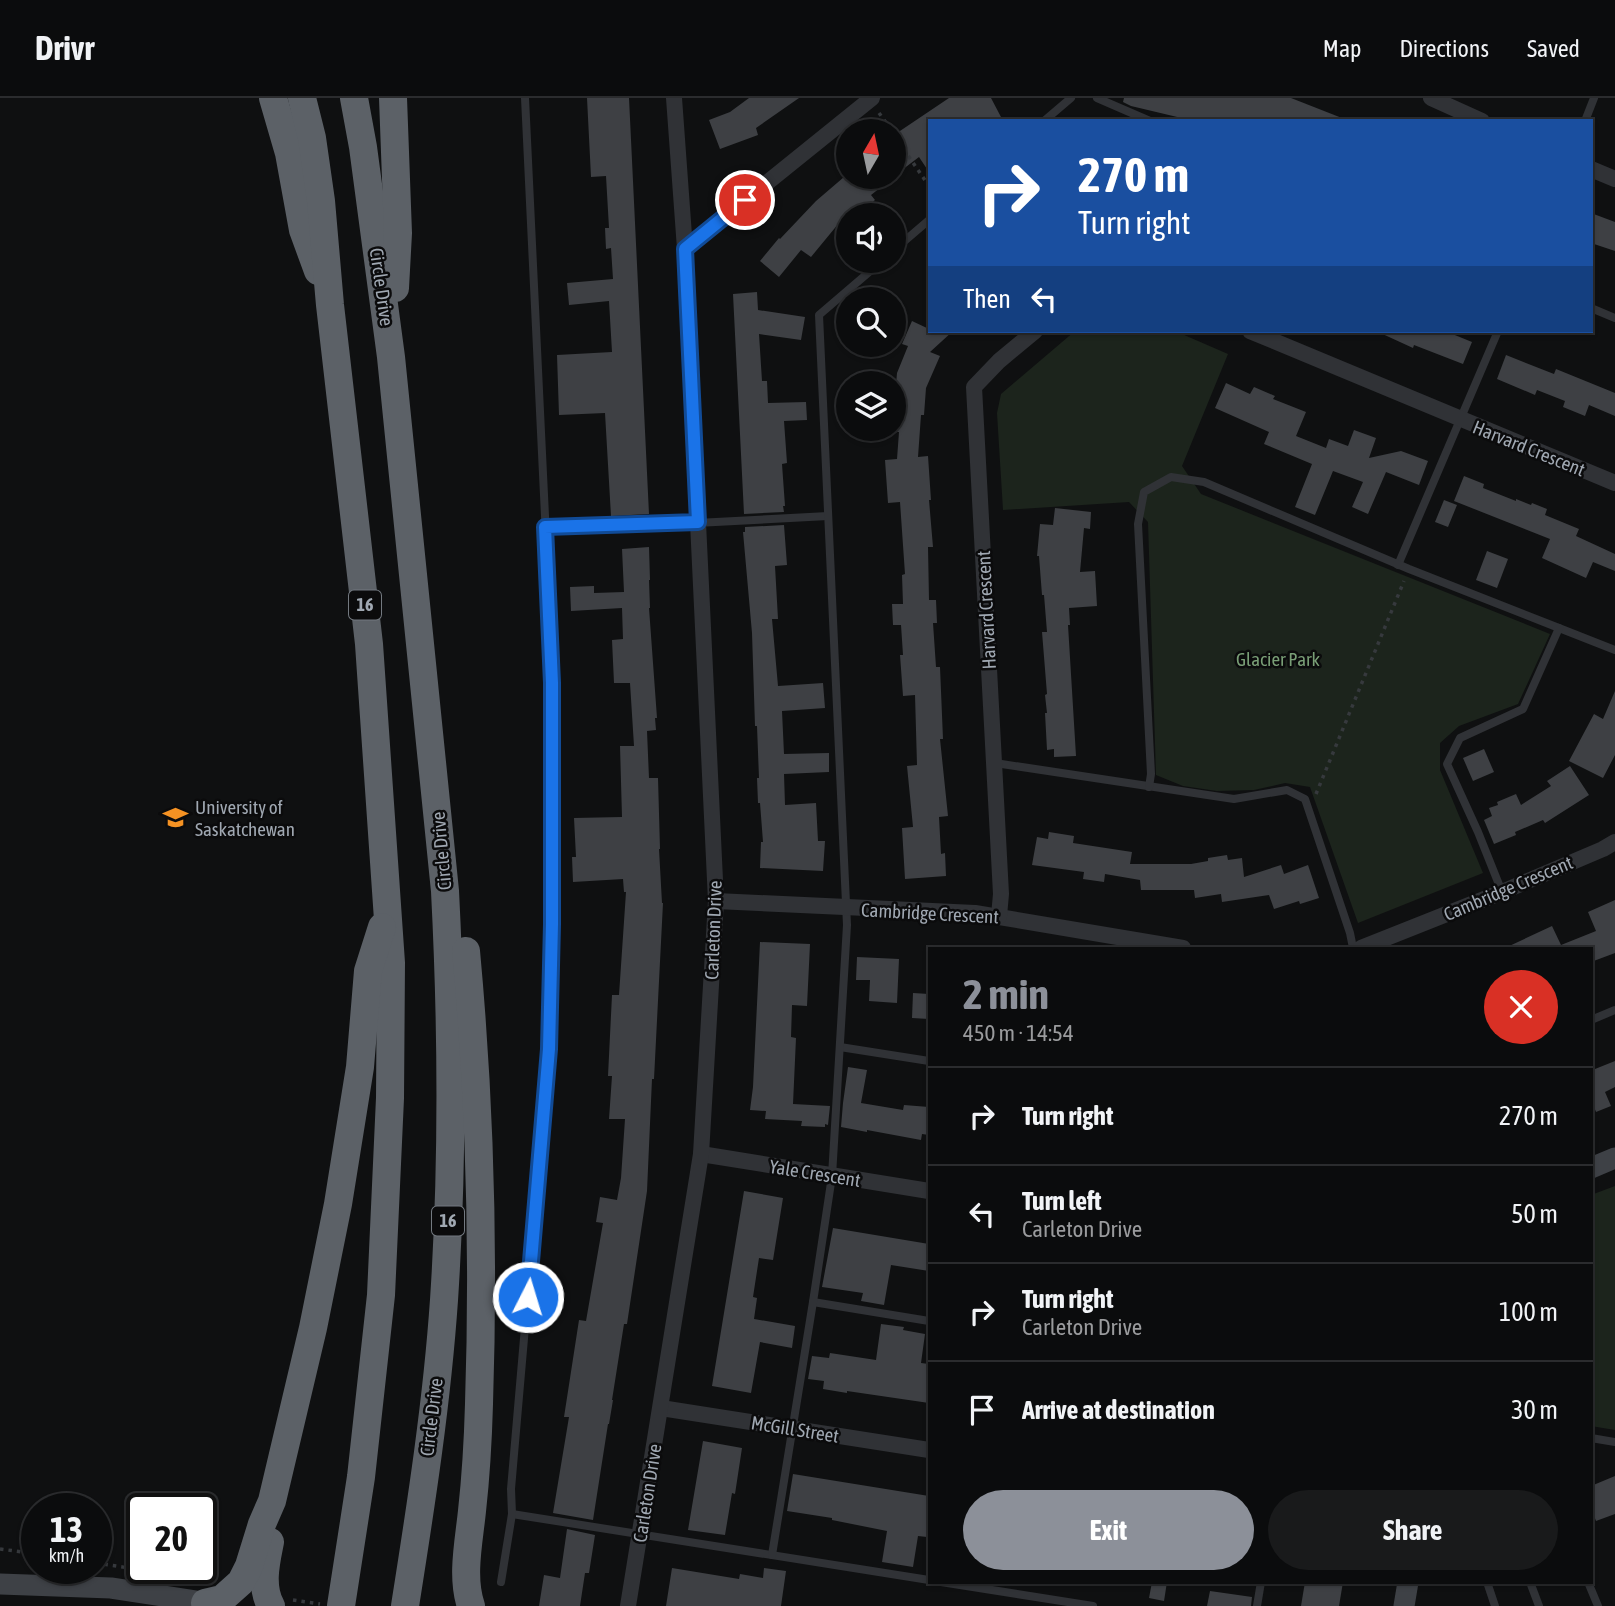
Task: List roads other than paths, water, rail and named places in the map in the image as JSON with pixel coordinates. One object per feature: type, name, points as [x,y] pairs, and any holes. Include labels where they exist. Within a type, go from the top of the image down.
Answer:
[{"type":"highway","points":[[273,98],[289,153],[303,230],[330,305]]},
{"type":"highway","name":"16","points":[[302,98],[312,138],[321,201],[330,305],[369,644],[391,963],[391,1043],[382,1270],[369,1413],[341,1606]]},
{"type":"highway","name":"Circle Drive","points":[[354,98],[391,357],[445,891],[449,972],[449,1219],[444,1302],[405,1606]]},
{"type":"highway","points":[[391,357],[398,233],[393,98]]},
{"type":"highway","points":[[445,891],[462,918],[466,947],[479,1144],[479,1403],[466,1573],[471,1606]]},
{"type":"highway","points":[[216,1604],[242,1582],[272,1501],[313,1328],[335,1218],[360,1067],[368,971],[388,907]]},
{"type":"highway","points":[[271,1606],[264,1590],[273,1527],[272,1501]]},
{"type":"highway","points":[[453,1606],[466,1573]]},
{"type":"street","name":"Carleton Drive","points":[[628,1606],[701,1154],[716,901],[685,249],[674,98]]},
{"type":"street","points":[[685,249],[872,98]]},
{"type":"street","points":[[1431,98],[1478,119]]},
{"type":"street","points":[[1593,170],[1615,178]]},
{"type":"street","name":"Harvard Crescent","points":[[999,916],[1001,894],[995,763],[974,387],[999,361],[1033,333]]},
{"type":"street","name":"Harvard Crescent","points":[[1255,333],[1615,483]]},
{"type":"street","name":"Cambridge Crescent","points":[[1364,947],[1502,892],[1615,842]]},
{"type":"street","name":"Cambridge Crescent","points":[[716,901],[975,913],[1177,947]]},
{"type":"street","name":"Yale Crescent","points":[[701,1154],[928,1191]]},
{"type":"street","points":[[1593,1167],[1615,1158]]},
{"type":"street","name":"McGill Street","points":[[661,1408],[928,1450]]},
{"type":"street","points":[[0,1584],[111,1588],[216,1604]]},
{"type":"street","points":[[1404,1606],[1408,1584]]},
{"type":"lane","points":[[501,1582],[512,1514],[511,1489],[549,1049],[553,874],[553,697],[525,98]]},
{"type":"lane","points":[[1046,119],[1071,98]]},
{"type":"lane","points":[[1097,98],[1145,119]]},
{"type":"lane","points":[[1586,119],[1594,98]]},
{"type":"lane","points":[[906,240],[928,221]]},
{"type":"lane","points":[[772,1555],[832,1176],[848,908],[818,315],[868,273]]},
{"type":"lane","points":[[1593,309],[1615,318]]},
{"type":"lane","points":[[1398,565],[1497,333]]},
{"type":"lane","points":[[1149,787],[1151,774],[1138,524],[1144,492],[1171,477],[1204,482],[1398,565],[1615,650]]},
{"type":"lane","points":[[545,527],[828,516]]},
{"type":"lane","points":[[1502,892],[1447,764],[1460,738],[1523,709],[1559,628]]},
{"type":"lane","points":[[995,763],[1234,799],[1287,790],[1305,799],[1353,947]]},
{"type":"lane","points":[[1593,1019],[1615,1010]]},
{"type":"lane","points":[[841,1047],[928,1061]]},
{"type":"lane","points":[[813,1302],[928,1321]]},
{"type":"lane","points":[[1593,1437],[1615,1442]]},
{"type":"lane","points":[[512,1514],[928,1580]]},
{"type":"lane","points":[[954,1584],[1093,1606]]},
{"type":"lane","points":[[1257,1606],[1261,1584]]},
{"type":"lane","points":[[1488,1584],[1495,1606]]},
{"type":"lane","points":[[1531,1584],[1539,1606]]},
{"type":"lane","points":[[1589,1584],[1598,1606]]},
{"type":"place","name":"University of Saskatchewan","points":[[175,818]]},
{"type":"park label","name":"Glacier Park","points":[[1278,659]]}]
